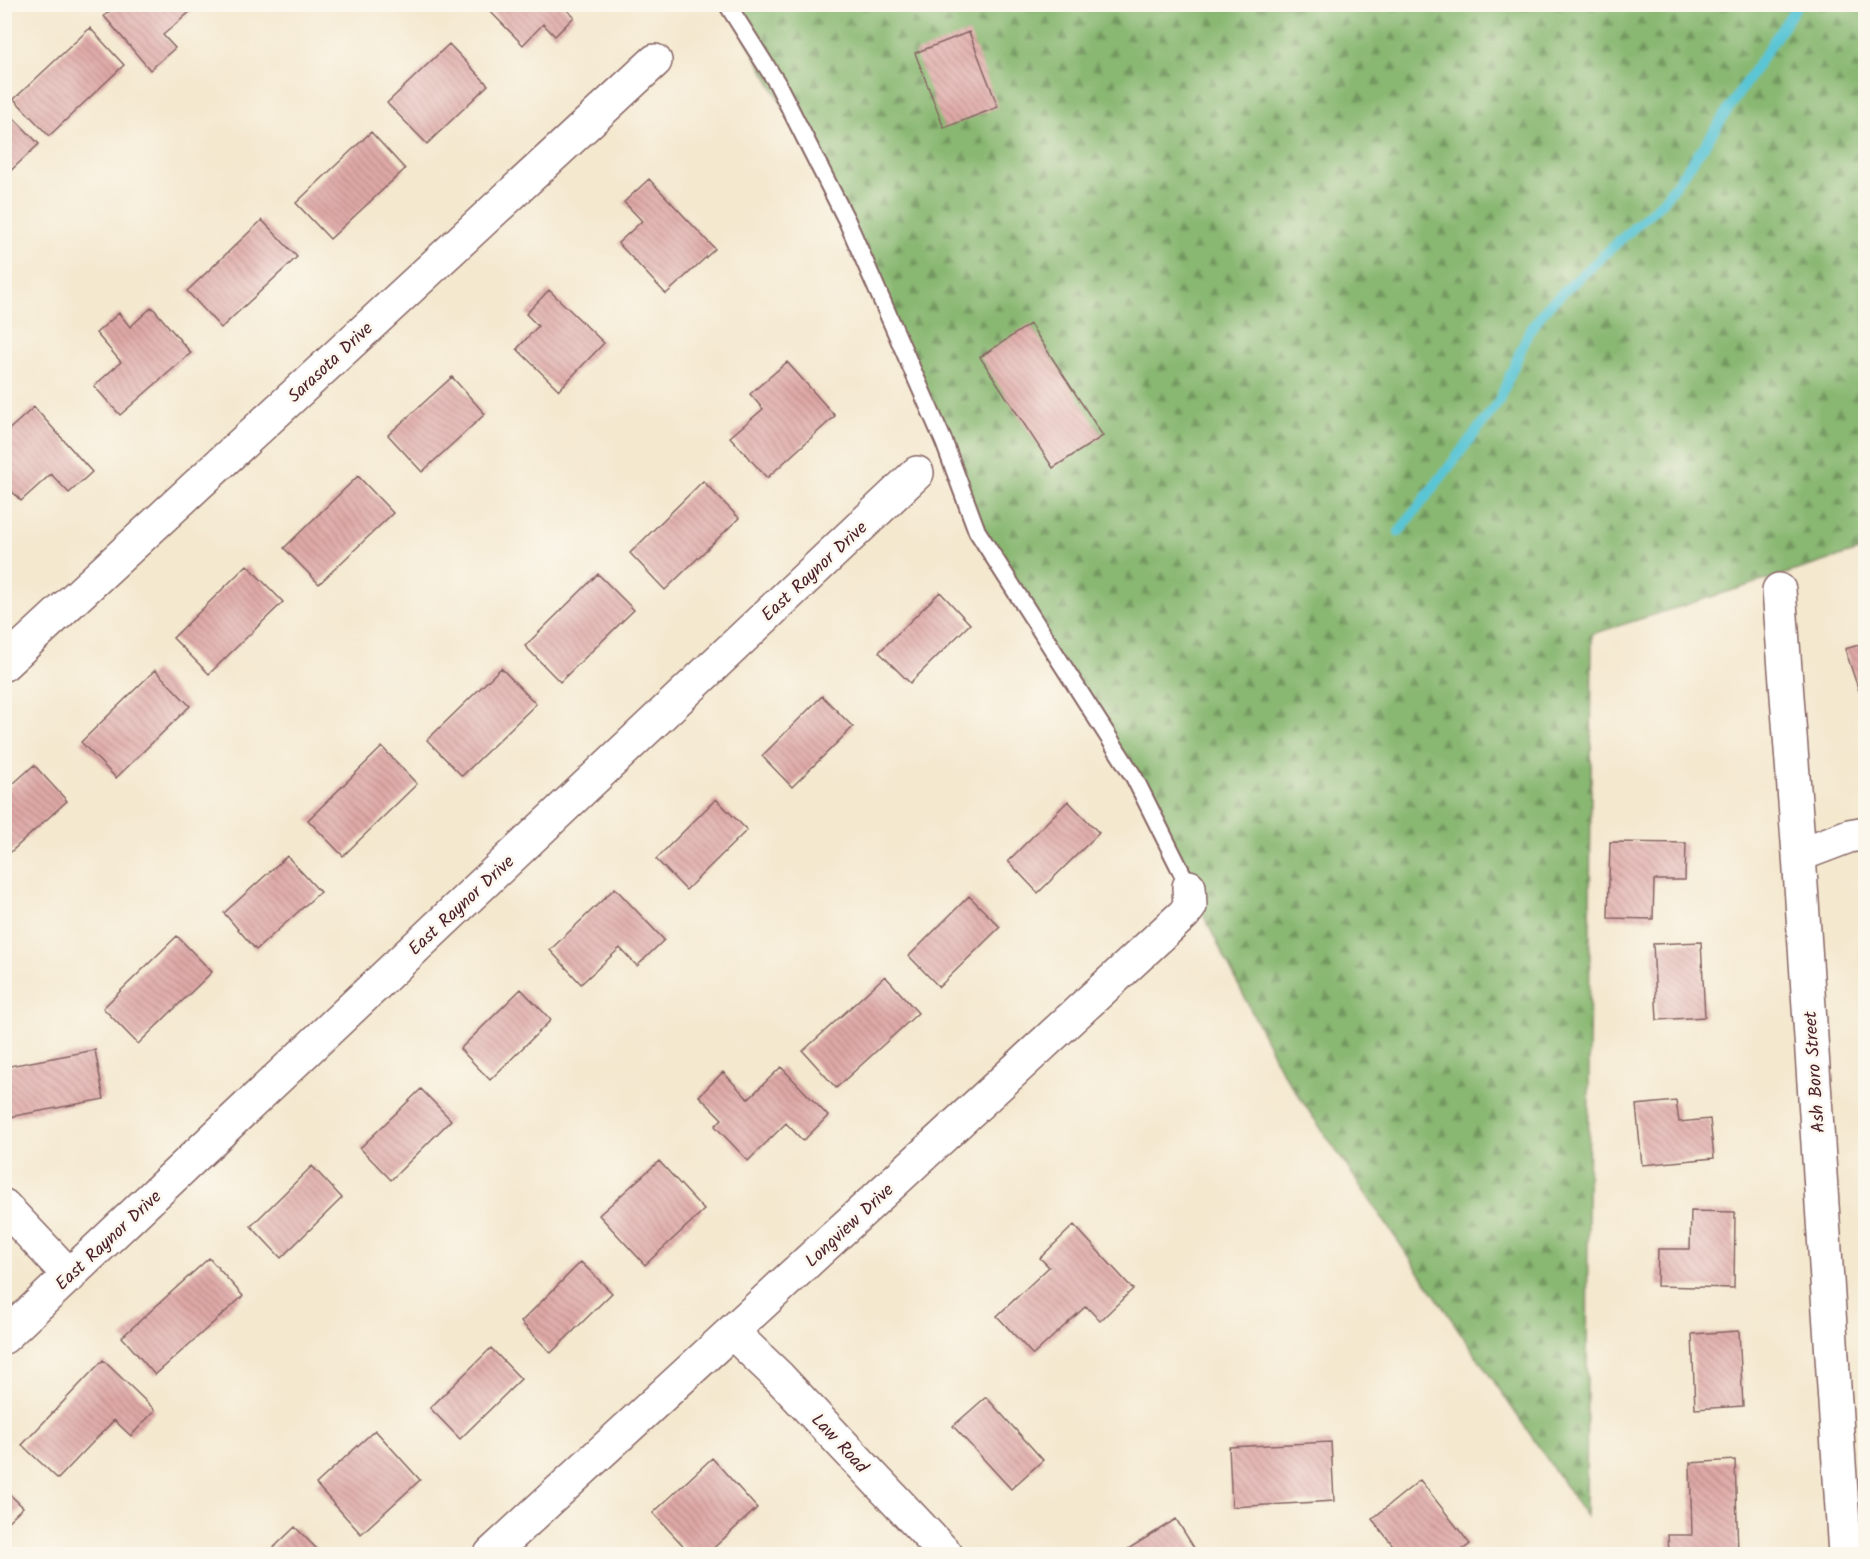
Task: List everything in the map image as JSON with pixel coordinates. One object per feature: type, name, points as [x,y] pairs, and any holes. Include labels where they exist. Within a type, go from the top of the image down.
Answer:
[{"type":"street","name":"Sarasota Drive","points":[[4,664],[655,61]]},
{"type":"street","name":"East Raynor Drive","points":[[4,1338],[917,473]]},
{"type":"street","name":"Ash Boro Street","points":[[1779,590],[1799,855],[1845,1554]]},
{"type":"street","points":[[1799,855],[1849,836],[1866,833]]},
{"type":"street","name":"Longview Drive","points":[[491,1554],[733,1333],[1184,914],[1190,906],[1189,887]]},
{"type":"street","points":[[4,1206],[70,1276]]},
{"type":"street","name":"Law Road","points":[[733,1333],[779,1377],[946,1554]]},
{"type":"lane","points":[[727,4],[777,83],[847,221],[944,442],[977,531],[1134,777],[1189,887]]},
{"type":"green space","points":[[727,5],[1865,5],[1865,549],[1592,634],[1586,1516],[1281,1070],[1134,777],[977,531],[852,231]]},
{"type":"building","points":[[118,4],[199,4],[163,35],[175,48],[150,70],[104,16]]},
{"type":"building","points":[[484,5],[562,5],[574,17],[555,36],[543,24],[523,45]]},
{"type":"building","points":[[90,28],[124,65],[49,136],[14,99]]},
{"type":"building","points":[[969,32],[998,107],[944,128],[915,53]]},
{"type":"building","points":[[449,44],[488,85],[427,144],[387,103]]},
{"type":"building","points":[[4,108],[39,144],[4,177]]},
{"type":"building","points":[[371,132],[405,169],[330,239],[296,203]]},
{"type":"building","points":[[649,179],[715,249],[666,294],[618,243],[642,221],[624,202]]},
{"type":"building","points":[[262,220],[297,257],[221,328],[187,291]]},
{"type":"building","points":[[549,290],[604,343],[559,390],[517,349],[538,326],[526,314]]},
{"type":"building","points":[[152,307],[191,353],[120,415],[94,386],[121,362],[96,333],[119,313],[130,327]]},
{"type":"building","points":[[1030,324],[1103,436],[1053,468],[980,357]]},
{"type":"building","points":[[787,362],[835,416],[767,478],[730,437],[763,409],[750,394]]},
{"type":"building","points":[[452,377],[485,414],[422,472],[388,435]]},
{"type":"building","points":[[34,407],[92,472],[69,493],[51,474],[21,501],[4,483],[4,434]]},
{"type":"building","points":[[358,476],[393,513],[319,584],[284,548]]},
{"type":"building","points":[[703,481],[739,518],[665,590],[630,553]]},
{"type":"building","points":[[247,565],[283,602],[209,674],[173,638]]},
{"type":"building","points":[[598,574],[634,610],[560,682],[525,646]]},
{"type":"building","points":[[940,592],[970,624],[910,683],[879,652]]},
{"type":"building","points":[[1866,643],[1866,695],[1861,697],[1845,649]]},
{"type":"building","points":[[501,668],[536,704],[462,776],[427,740]]},
{"type":"building","points":[[155,670],[190,706],[116,778],[81,742]]},
{"type":"building","points":[[822,696],[853,727],[792,787],[762,756]]},
{"type":"building","points":[[382,747],[417,784],[343,856],[308,820]]},
{"type":"building","points":[[34,765],[67,801],[4,858],[4,792]]},
{"type":"building","points":[[716,799],[747,830],[686,890],[656,859]]},
{"type":"building","points":[[1068,801],[1099,833],[1038,893],[1008,861]]},
{"type":"building","points":[[1610,842],[1686,843],[1685,880],[1654,880],[1653,919],[1608,918]]},
{"type":"building","points":[[287,856],[320,892],[256,950],[224,913]]},
{"type":"building","points":[[615,888],[664,940],[637,966],[620,948],[581,984],[550,950]]},
{"type":"building","points":[[969,896],[1000,927],[939,987],[909,956]]},
{"type":"building","points":[[177,936],[212,972],[138,1044],[103,1008]]},
{"type":"building","points":[[1701,942],[1705,1017],[1657,1020],[1653,944]]},
{"type":"building","points":[[885,976],[918,1013],[836,1088],[803,1051]]},
{"type":"building","points":[[521,989],[551,1020],[490,1080],[460,1049]]},
{"type":"building","points":[[95,1050],[104,1099],[4,1118],[4,1067]]},
{"type":"building","points":[[781,1067],[828,1116],[803,1141],[786,1123],[748,1161],[715,1126],[722,1119],[699,1096],[723,1072],[748,1099]]},
{"type":"building","points":[[421,1089],[451,1120],[391,1180],[360,1148]]},
{"type":"building","points":[[1676,1101],[1679,1122],[1710,1119],[1714,1158],[1642,1165],[1636,1105]]},
{"type":"building","points":[[659,1161],[704,1210],[645,1265],[599,1215]]},
{"type":"building","points":[[312,1166],[342,1198],[281,1258],[251,1226]]},
{"type":"building","points":[[1691,1211],[1735,1212],[1734,1288],[1657,1286],[1658,1249],[1690,1249]]},
{"type":"building","points":[[1074,1225],[1133,1289],[1100,1321],[1086,1306],[1033,1355],[997,1316],[1049,1267],[1040,1258]]},
{"type":"building","points":[[209,1258],[243,1296],[155,1375],[122,1337]]},
{"type":"building","points":[[581,1262],[612,1293],[551,1353],[521,1322]]},
{"type":"building","points":[[1739,1331],[1743,1406],[1695,1409],[1692,1334]]},
{"type":"building","points":[[491,1348],[521,1379],[460,1439],[430,1408]]},
{"type":"building","points":[[103,1360],[155,1410],[131,1436],[114,1420],[58,1479],[22,1445]]},
{"type":"building","points":[[986,1397],[1043,1460],[1011,1489],[953,1426]]},
{"type":"building","points":[[375,1430],[420,1480],[361,1534],[316,1484]]},
{"type":"building","points":[[1331,1442],[1334,1501],[1232,1507],[1229,1447]]},
{"type":"building","points":[[712,1458],[757,1508],[707,1554],[691,1554],[653,1513]]},
{"type":"building","points":[[1735,1460],[1738,1554],[1669,1554],[1668,1535],[1692,1535],[1690,1463]]},
{"type":"building","points":[[1420,1480],[1470,1544],[1457,1554],[1400,1554],[1372,1519]]},
{"type":"building","points":[[4,1489],[23,1507],[4,1525]]},
{"type":"building","points":[[1176,1519],[1198,1554],[1120,1554]]},
{"type":"building","points":[[295,1527],[322,1554],[267,1554]]},
{"type":"waterway","points":[[1399,532],[1498,403],[1529,331],[1549,305],[1663,201],[1704,146],[1798,4]]}]
